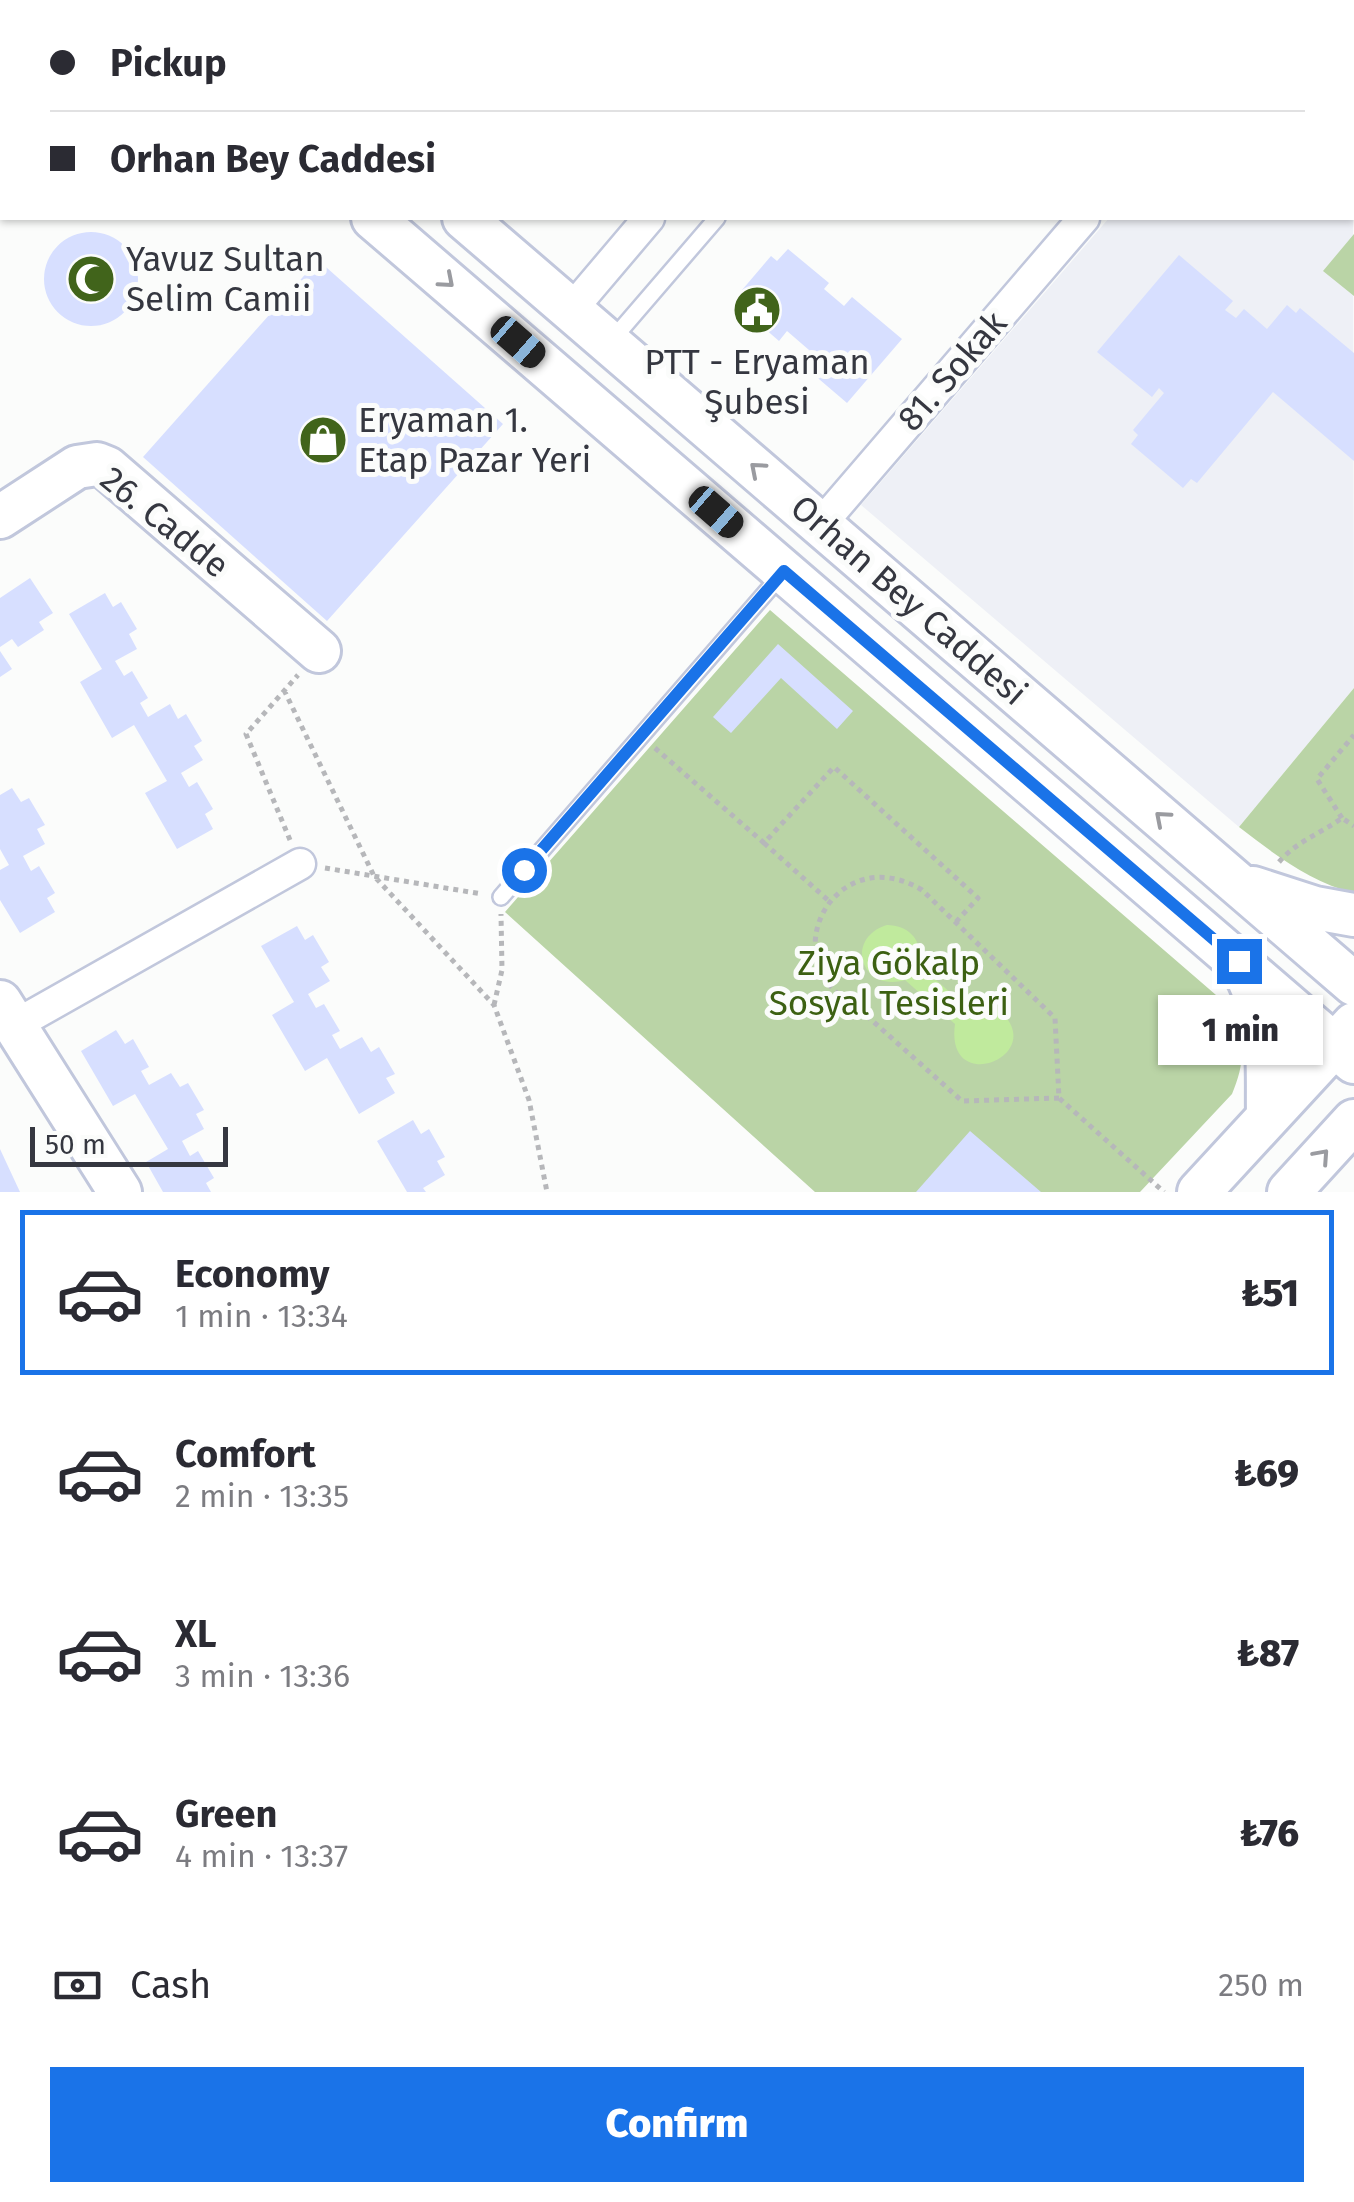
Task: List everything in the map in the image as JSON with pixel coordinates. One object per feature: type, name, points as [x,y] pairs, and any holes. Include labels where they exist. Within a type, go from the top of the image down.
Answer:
[{"type":"main road","name":"Orhan Bey Caddesi","points":[[375,220],[1239,961],[1347,1043]]},
{"type":"main road","name":"Orhan Bey Caddesi","points":[[466,220],[1246,885],[1354,984]]},
{"type":"main road","name":"26. Cadde","points":[[0,516],[76,467],[97,464],[107,468],[319,652]]},
{"type":"main road","points":[[1246,885],[1316,908],[1354,915]]},
{"type":"main road","points":[[1239,961],[1256,993],[1266,1026],[1268,1118]]},
{"type":"main road","points":[[7,1014],[120,1192]]},
{"type":"main road","points":[[1199,1192],[1268,1118],[1347,1043]]},
{"type":"main road","points":[[1289,1192],[1354,1120]]},
{"type":"street","points":[[571,310],[648,220]]},
{"type":"street","name":"81. Sokak","points":[[821,524],[1082,220]]},
{"type":"street","points":[[7,1014],[300,864]]},
{"type":"lane","points":[[609,343],[715,220]]},
{"type":"lane","points":[[501,898],[784,571]]},
{"type":"path","points":[[319,652],[246,734],[300,864],[501,898],[502,970],[494,1005]]},
{"type":"path","points":[[284,690],[374,876],[494,1005],[529,1100],[547,1192]]},
{"type":"path","points":[[1354,735],[1317,779],[1342,818],[1354,826]]},
{"type":"path","points":[[641,736],[829,901]]},
{"type":"path","points":[[764,844],[834,767],[978,898],[955,923]]},
{"type":"path","points":[[1246,885],[1297,844],[1342,818]]},
{"type":"path","points":[[1059,1098],[1055,1018],[922,890],[894,878],[864,879],[850,884],[829,901],[815,932],[817,963],[832,990],[857,1007],[962,1102],[1059,1098],[1164,1192]]},
{"type":"shaded area","points":[[1107,220],[1353,220],[1354,688],[1239,827],[861,505]]},
{"type":"shaded area","points":[[887,925],[903,928],[913,936],[919,949],[919,965],[969,1009],[988,1007],[1005,1016],[1013,1032],[1011,1045],[1003,1056],[990,1063],[976,1064],[964,1059],[956,1046],[955,1024],[905,980],[890,982],[869,972],[863,962],[865,941]]},
{"type":"green space","points":[[1354,234],[1354,296],[1323,271]]},
{"type":"green space","name":"Ziya Gökalp Sosyal Tesisleri","points":[[770,610],[1216,995],[1233,1019],[1242,1054],[1232,1094],[1140,1192],[815,1192],[505,912]]},
{"type":"green space","points":[[1354,688],[1354,893],[1308,874],[1239,827]]},
{"type":"building","name":"Yavuz Sultan Selim Camii","points":[[91,232],[109,235],[124,246],[135,261],[135,297],[124,312],[109,323],[91,326],[73,323],[58,312],[47,297],[44,279],[47,261],[58,246],[73,235]]},
{"type":"building","points":[[788,249],[829,283],[824,289],[844,306],[852,297],[902,339],[847,403],[799,362],[809,350],[787,331],[779,341],[739,306],[748,295],[742,290],[771,256],[777,261]]},
{"type":"building","points":[[1179,255],[1233,301],[1225,310],[1236,318],[1244,309],[1267,329],[1287,305],[1296,313],[1300,308],[1354,353],[1354,461],[1273,392],[1197,483],[1191,479],[1183,488],[1131,444],[1138,435],[1133,430],[1164,393],[1159,388],[1152,397],[1097,352]]},
{"type":"building","name":"Eryaman 1. Etap Pazar Yeri","points":[[318,260],[503,424],[327,621],[143,457]]},
{"type":"building","points":[[30,578],[53,613],[39,622],[44,630],[18,647],[12,639],[0,647],[0,598]]},
{"type":"building","points":[[105,593],[113,607],[121,602],[137,629],[129,634],[137,649],[115,661],[124,676],[132,671],[148,698],[140,703],[148,717],[170,704],[178,719],[186,714],[202,741],[194,746],[203,760],[181,773],[189,787],[197,782],[213,809],[205,814],[213,829],[177,849],[145,793],[167,781],[134,725],[112,738],[80,682],[102,669],[69,614]]},
{"type":"building","points":[[778,644],[853,711],[837,729],[781,678],[731,733],[713,717]]},
{"type":"building","points":[[0,651],[12,669],[0,677]]},
{"type":"building","points":[[12,788],[21,802],[29,798],[45,825],[37,829],[45,844],[23,856],[31,871],[39,866],[55,893],[47,898],[55,912],[20,933],[0,900],[0,870],[9,865],[0,849],[0,795]]},
{"type":"building","points":[[297,926],[305,940],[313,935],[329,962],[321,967],[330,981],[308,994],[316,1008],[324,1004],[340,1031],[332,1035],[340,1049],[362,1037],[371,1052],[379,1047],[395,1074],[386,1078],[395,1093],[359,1114],[327,1058],[305,1071],[272,1015],[294,1002],[261,946]]},
{"type":"building","points":[[116,1030],[125,1044],[133,1039],[149,1067],[141,1071],[149,1085],[171,1073],[180,1087],[188,1083],[204,1110],[196,1114],[204,1129],[182,1141],[190,1156],[198,1151],[214,1178],[206,1183],[211,1192],[163,1192],[146,1162],[168,1149],[135,1094],[113,1106],[81,1051]]},
{"type":"building","points":[[413,1120],[421,1134],[429,1129],[445,1157],[437,1161],[445,1175],[423,1188],[426,1192],[407,1192],[377,1141]]},
{"type":"building","points":[[970,1131],[1041,1192],[916,1192]]},
{"type":"building","points":[[0,1149],[20,1192],[0,1192]]},
{"type":"place","name":"Yavuz Sultan Selim Camii","points":[[91,279]]},
{"type":"place","name":"PTT - Eryaman Şubesi","points":[[757,310]]},
{"type":"place","name":"Eryaman 1. Etap Pazar Yeri","points":[[323,440]]},
{"type":"route","points":[[524,870],[784,571],[1239,961]]}]
